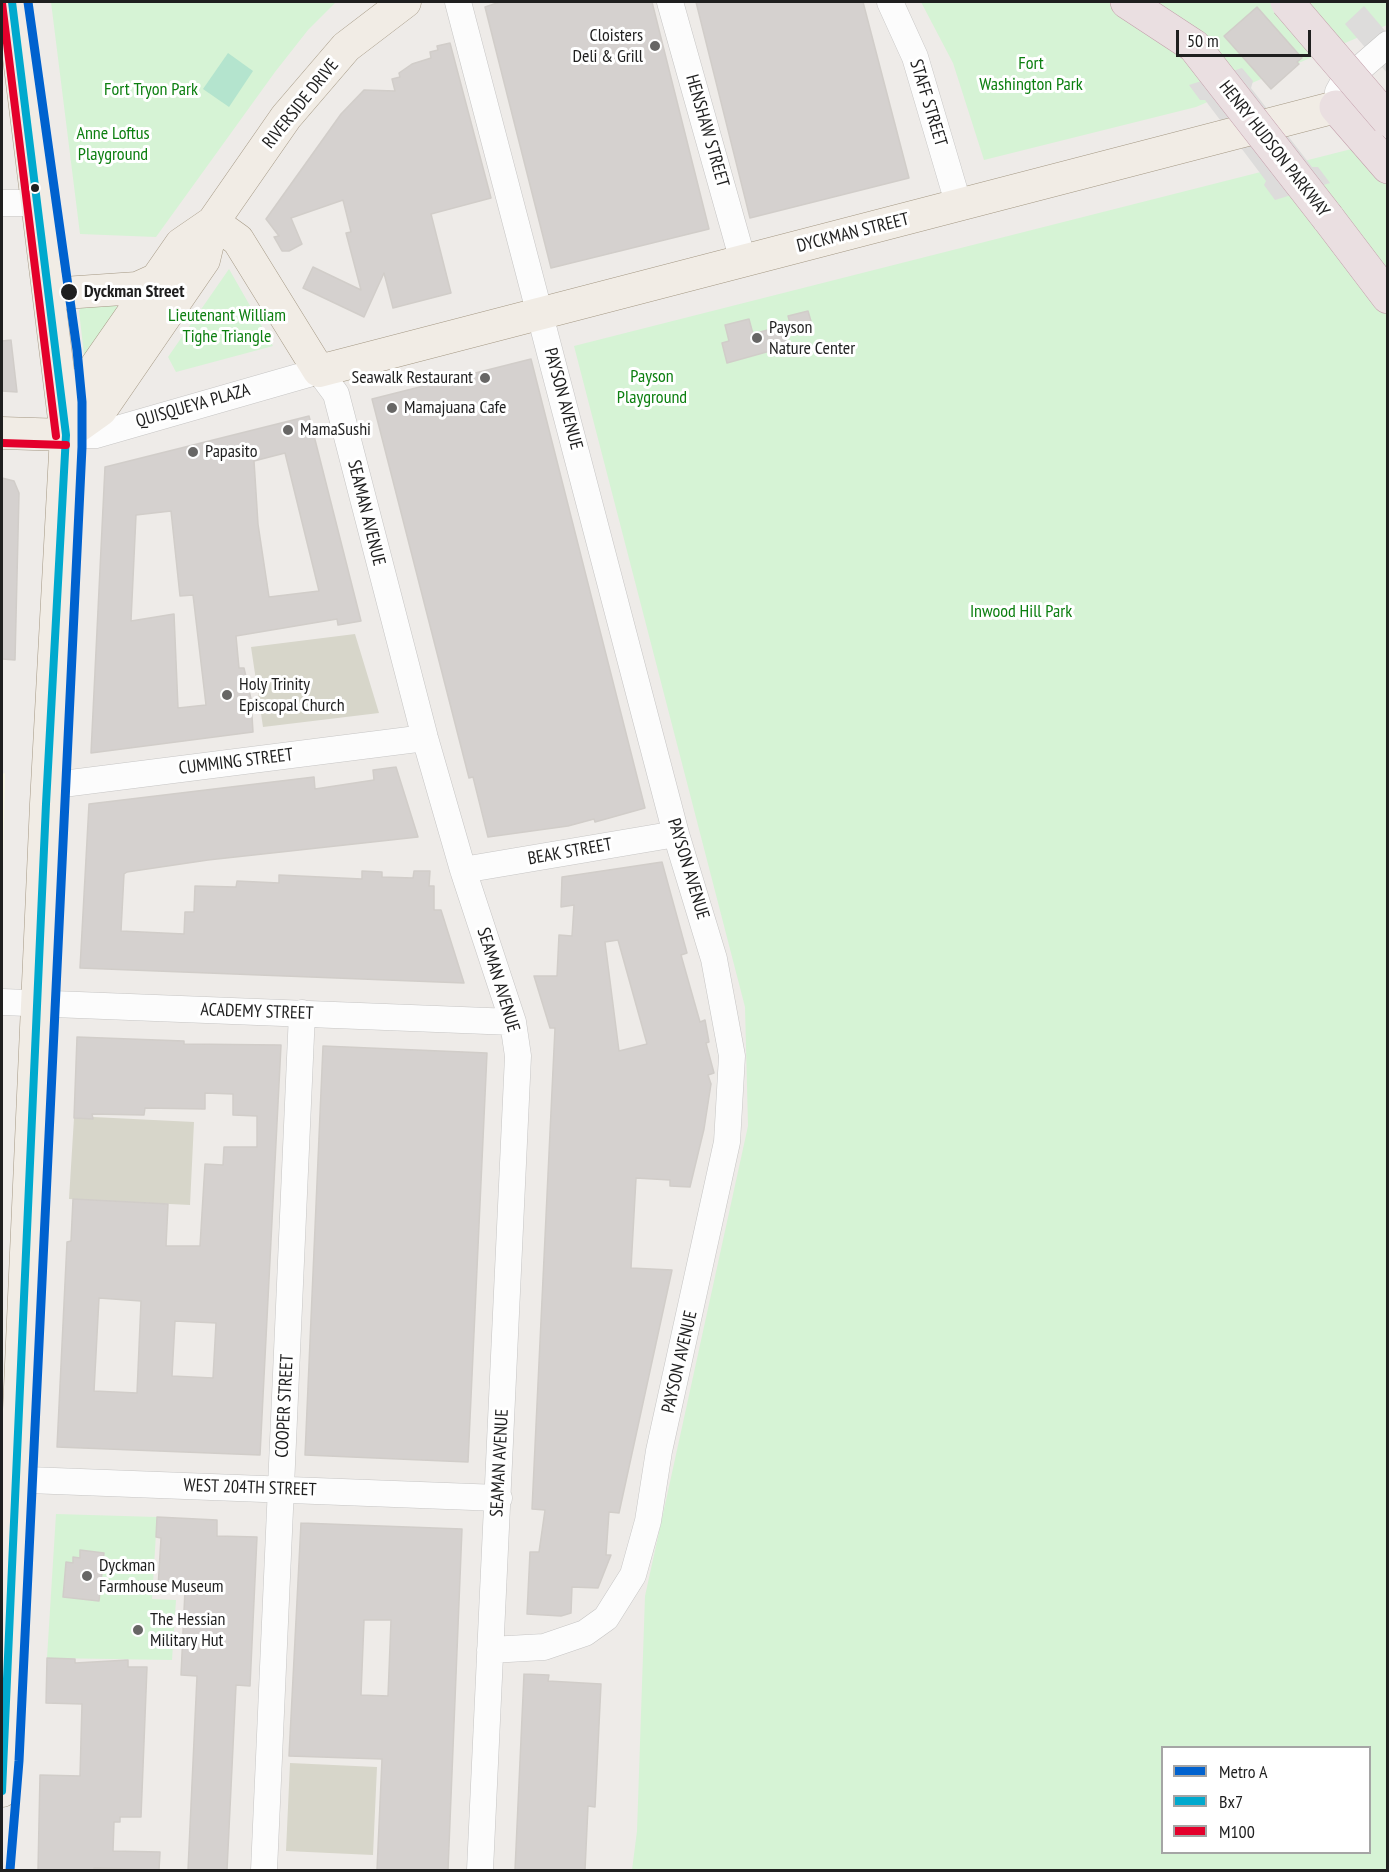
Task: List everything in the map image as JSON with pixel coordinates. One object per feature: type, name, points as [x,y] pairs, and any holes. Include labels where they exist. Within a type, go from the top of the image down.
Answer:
[{"type":"highway","points":[[1127,2],[1194,46]]},
{"type":"highway","name":"HENRY HUDSON PARKWAY","points":[[1161,2],[1388,297]]},
{"type":"highway","points":[[1287,2],[1388,120]]},
{"type":"highway","points":[[1336,107],[1388,167]]},
{"type":"main road","points":[[2,1791],[8,1480],[66,435],[12,2]]},
{"type":"main road","name":"RIVERSIDE DRIVE","points":[[66,435],[85,382],[181,244],[213,222],[286,117],[346,47],[405,2]]},
{"type":"main road","name":"DYCKMAN STREET","points":[[319,371],[1336,107]]},
{"type":"main road","name":"RIVERSIDE DRIVE","points":[[66,435],[101,410],[204,260],[213,222]]},
{"type":"main road","name":"SEAMAN AVENUE","points":[[213,222],[238,240],[319,371]]},
{"type":"main road","points":[[49,294],[137,288],[157,279]]},
{"type":"main road","points":[[2,433],[66,435]]},
{"type":"street","name":"PAYSON AVENUE","points":[[458,2],[676,834],[714,960],[732,1056],[731,1101],[720,1173],[659,1451],[645,1532],[627,1589],[606,1618],[596,1627],[562,1643],[544,1647],[490,1650]]},
{"type":"street","name":"HENSHAW STREET","points":[[670,2],[743,261]]},
{"type":"street","name":"STAFF STREET","points":[[890,2],[915,57],[959,206]]},
{"type":"street","points":[[1336,107],[1338,92],[1343,83],[1388,44]]},
{"type":"street","name":"DYCKMAN STREET","points":[[1336,107],[1357,110],[1388,103]]},
{"type":"street","points":[[2,203],[36,203]]},
{"type":"street","name":"QUISQUEYA PLAZA","points":[[66,435],[96,435],[319,371]]},
{"type":"street","name":"SEAMAN AVENUE","points":[[319,371],[336,394],[425,738],[463,870],[513,1022],[519,1056],[480,1870]]},
{"type":"street","name":"CUMMING STREET","points":[[47,786],[425,738]]},
{"type":"street","name":"BEAK STREET","points":[[463,870],[676,834]]},
{"type":"street","name":"ACADEMY STREET","points":[[2,1002],[513,1022]]},
{"type":"street","name":"COOPER STREET","points":[[264,1870],[302,1013]]},
{"type":"street","name":"WEST 204TH STREET","points":[[8,1480],[499,1498]]},
{"type":"shaded area","points":[[355,634],[379,713],[263,727],[251,647]]},
{"type":"shaded area","points":[[5,773],[2,915],[2,774]]},
{"type":"shaded area","points":[[93,1117],[194,1122],[190,1205],[69,1199],[74,1118],[92,1119]]},
{"type":"shaded area","points":[[290,1763],[377,1767],[373,1855],[286,1851]]},
{"type":"green space","name":"Fort Tryon Park","points":[[51,2],[336,2],[308,30],[275,72],[156,237],[80,234]]},
{"type":"green space","name":"Fort Washington Park","points":[[921,2],[1387,2],[1387,25],[1196,107],[984,160],[953,63]]},
{"type":"green space","points":[[228,53],[253,71],[229,107],[203,89]]},
{"type":"green space","name":"Inwood Hill Park","points":[[1387,140],[1387,1870],[632,1870],[637,1831],[645,1596],[748,1126],[745,1007],[574,346]]},
{"type":"green space","name":"Lieutenant William Tighe Triangle","points":[[229,269],[273,346],[176,372],[168,357]]},
{"type":"green space","points":[[114,303],[120,311],[85,363],[79,311],[82,306]]},
{"type":"green space","points":[[56,1514],[157,1517],[152,1599],[176,1600],[172,1660],[47,1658]]},
{"type":"pier","points":[[1364,6],[1387,33],[1387,73],[1345,24]]},
{"type":"pier","points":[[1242,68],[1253,81],[1251,88],[1312,167],[1318,167],[1330,183],[1275,200],[1264,185],[1266,181],[1205,100],[1200,100],[1189,85]]},
{"type":"building","points":[[500,2],[652,2],[709,229],[551,268],[485,7]]},
{"type":"building","points":[[696,2],[863,2],[909,178],[750,218]]},
{"type":"building","points":[[1257,7],[1302,58],[1297,62],[1299,64],[1271,89],[1224,36]]},
{"type":"building","points":[[450,43],[491,198],[431,214],[451,293],[393,308],[384,273],[364,317],[303,288],[313,267],[361,290],[346,233],[351,232],[343,200],[291,218],[302,244],[289,251],[282,251],[274,237],[279,236],[266,219],[341,114],[364,90],[395,91],[392,79],[400,77],[399,73],[412,64],[431,58],[430,52],[438,50],[437,46]]},
{"type":"building","points":[[808,311],[813,328],[793,333],[788,316]]},
{"type":"building","name":"Payson Nature Center","points":[[749,319],[753,334],[782,326],[788,346],[727,363],[722,343],[729,341],[725,325]]},
{"type":"building","points":[[11,340],[17,392],[2,391],[2,341]]},
{"type":"building","points":[[531,359],[645,808],[595,822],[594,819],[568,826],[488,837],[473,777],[469,778],[372,399]]},
{"type":"building","points":[[309,416],[361,621],[338,625],[337,619],[236,636],[239,668],[244,668],[251,699],[253,732],[91,753],[105,467]],"holes":[[[285,453],[319,591],[269,597],[258,524],[254,461]],[[171,511],[180,596],[193,595],[206,705],[178,708],[174,614],[131,621],[136,515]]]},
{"type":"building","points":[[2,478],[14,481],[19,493],[15,660],[2,659]]},
{"type":"building","points":[[396,767],[418,837],[208,860],[127,872],[124,874],[121,931],[184,934],[185,912],[194,912],[195,886],[236,887],[237,881],[279,883],[279,875],[362,879],[362,871],[382,872],[382,877],[413,878],[414,871],[430,871],[429,886],[434,886],[434,910],[441,910],[464,983],[80,968],[89,804],[314,777],[315,789],[374,780],[373,770]]},
{"type":"building","points":[[662,862],[687,953],[681,955],[700,1022],[705,1020],[709,1042],[706,1043],[714,1073],[708,1075],[711,1084],[704,1129],[690,1187],[670,1186],[670,1180],[636,1178],[631,1268],[672,1270],[619,1513],[609,1512],[606,1555],[611,1555],[598,1588],[572,1587],[571,1613],[561,1616],[527,1614],[530,1552],[539,1552],[545,1510],[532,1509],[555,1028],[550,1028],[534,976],[557,976],[559,935],[572,936],[574,905],[561,907],[562,877]],"holes":[[[618,940],[647,1044],[619,1051],[605,942]]]},
{"type":"building","points":[[77,1037],[184,1041],[184,1044],[281,1045],[260,1455],[57,1447],[67,1242],[71,1241],[73,1199],[168,1204],[166,1246],[200,1246],[205,1164],[223,1165],[224,1147],[257,1147],[257,1116],[233,1115],[233,1094],[205,1093],[205,1109],[145,1108],[144,1115],[92,1114],[93,1119],[74,1118]],"holes":[[[99,1298],[141,1301],[137,1393],[94,1391]],[[175,1321],[216,1323],[213,1378],[172,1376]]]},
{"type":"building","points":[[323,1046],[487,1053],[468,1462],[305,1455]]},
{"type":"building","points":[[157,1517],[217,1520],[217,1536],[257,1537],[250,1686],[236,1685],[227,1870],[188,1870],[197,1676],[181,1675],[185,1590],[158,1588],[161,1538],[156,1537]]},
{"type":"building","points":[[301,1523],[462,1529],[448,1870],[377,1870],[382,1759],[289,1756]],"holes":[[[364,1620],[391,1620],[388,1696],[361,1695]]]},
{"type":"building","points":[[80,1550],[104,1553],[99,1601],[63,1597],[66,1562],[73,1563],[73,1557],[80,1558]]},
{"type":"building","points":[[47,1658],[75,1659],[75,1663],[128,1660],[128,1667],[147,1667],[141,1817],[120,1817],[120,1822],[114,1822],[113,1851],[160,1852],[159,1870],[94,1868],[94,1870],[38,1870],[40,1775],[80,1776],[82,1704],[46,1703]]},
{"type":"building","points":[[524,1674],[549,1675],[548,1681],[601,1684],[595,1807],[588,1806],[585,1870],[515,1870]]},
{"type":"metro line","name":"A","points":[[10,1870],[19,1761],[82,447],[82,402],[77,350],[28,2]]},
{"type":"transit line","name":"Bx7","points":[[2,1791],[46,804],[66,435],[12,2]]},
{"type":"transit line","name":"M100","points":[[2,3],[56,436]]},
{"type":"transit line","name":"M100","points":[[2,443],[66,445]]},
{"type":"place","name":"Cloisters Deli & Grill","points":[[655,46]]},
{"type":"place","name":"Dyckman Street","points":[[69,292]]},
{"type":"place","name":"Payson Nature Center","points":[[757,338]]},
{"type":"place","name":"Seawalk Restaurant","points":[[485,378]]},
{"type":"place","name":"Mamajuana Cafe","points":[[392,408]]},
{"type":"place","name":"MamaSushi","points":[[288,430]]},
{"type":"place","name":"Papasito","points":[[193,452]]},
{"type":"place","name":"Holy Trinity Episcopal Church","points":[[227,695]]},
{"type":"place","name":"Dyckman Farmhouse Museum","points":[[87,1576]]},
{"type":"place","name":"The Hessian Military Hut","points":[[138,1630]]},
{"type":"park label","name":"Anne Loftus Playground","points":[[113,144]]},
{"type":"park label","name":"Payson Playground","points":[[652,388]]}]
